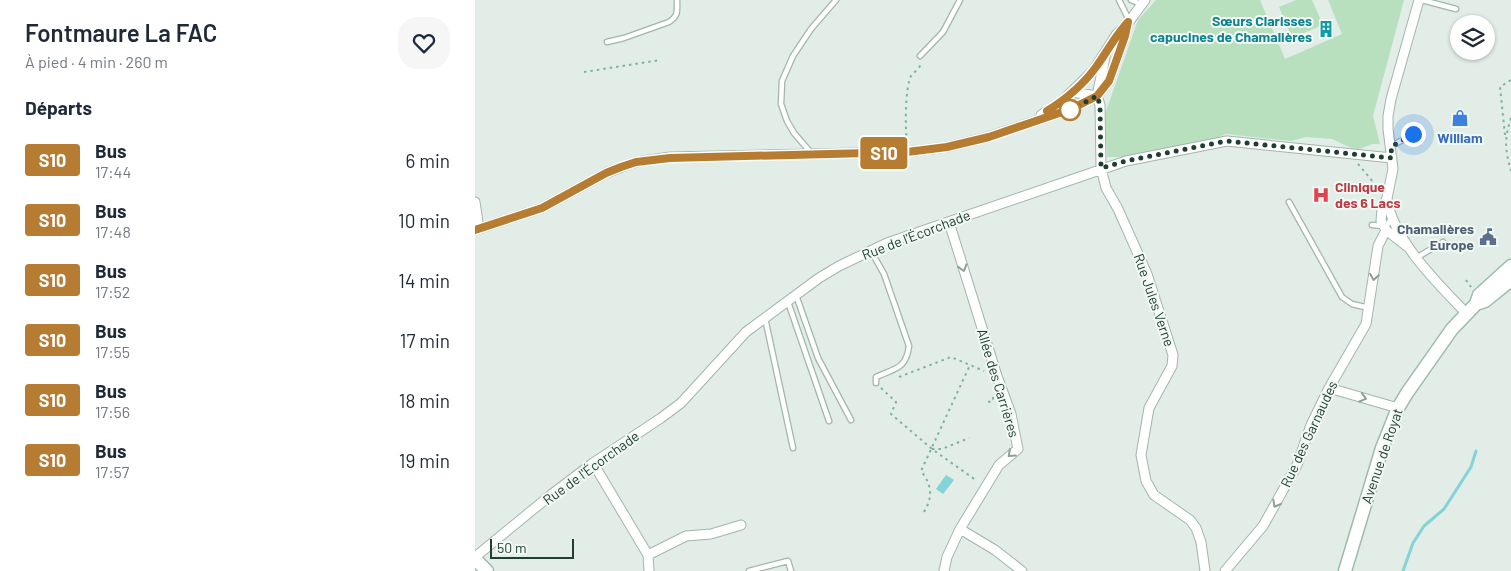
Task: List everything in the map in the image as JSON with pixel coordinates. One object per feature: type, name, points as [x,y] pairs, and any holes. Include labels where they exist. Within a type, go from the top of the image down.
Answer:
[{"type":"main road","name":"Avenue de Royat","points":[[1476,304],[1479,295],[1511,266]]},
{"type":"main road","name":"Avenue de Royat","points":[[1345,571],[1382,448],[1398,408],[1407,392],[1452,329],[1466,313],[1476,304],[1485,301],[1511,280]]},
{"type":"main road","points":[[475,558],[487,571]]},
{"type":"street","name":"Rue des Garnaudes","points":[[1225,571],[1263,526],[1297,464],[1311,425],[1329,388],[1366,324],[1379,246],[1385,228],[1381,221],[1382,209],[1387,198],[1393,170],[1388,116],[1391,98],[1420,0]]},
{"type":"street","points":[[1032,121],[1073,92],[1093,71],[1116,35],[1143,2]]},
{"type":"street","points":[[475,202],[477,230],[542,208],[606,173],[636,162],[670,158],[907,152],[931,150],[970,142],[1071,109],[1097,96],[1109,81],[1128,22]]},
{"type":"street","name":"Rue Jules Verne","points":[[1106,52],[1097,96],[1100,105],[1101,168],[1106,188],[1118,209],[1147,274],[1173,355],[1172,366],[1149,408],[1141,455],[1146,481],[1154,495],[1190,520],[1196,528],[1201,542],[1205,571]]},
{"type":"street","points":[[1073,92],[1097,96]]},
{"type":"street","name":"Rue de l'Écorchade","points":[[475,558],[552,494],[593,463],[681,403],[745,332],[787,300],[839,266],[871,250],[1101,168],[1126,161],[1227,141],[1392,158]]},
{"type":"street","name":"Rue des Garnaudes","points":[[1387,198],[1391,216],[1409,248]]},
{"type":"street","name":"Allée des Carrières","points":[[949,222],[997,376],[1011,414],[1018,449],[999,466],[960,529]]},
{"type":"street","points":[[1385,228],[1403,237]]},
{"type":"street","points":[[1385,228],[1409,248],[1466,313]]},
{"type":"street","points":[[1329,388],[1398,408]]},
{"type":"street","points":[[593,463],[649,555],[649,571]]},
{"type":"street","points":[[649,555],[686,536],[711,534],[741,525]]},
{"type":"street","points":[[944,571],[947,557],[960,529],[995,550],[1022,571]]},
{"type":"lane","points":[[607,42],[669,22],[675,18],[677,0]]},
{"type":"lane","points":[[813,154],[794,133],[787,120],[781,104],[782,81],[793,56],[811,29],[836,0]]},
{"type":"lane","points":[[920,56],[943,32],[960,0]]},
{"type":"lane","points":[[1119,0],[1128,22]]},
{"type":"lane","points":[[1131,0],[1143,2]]},
{"type":"lane","points":[[1420,0],[1456,9]]},
{"type":"lane","points":[[1391,147],[1418,131]]},
{"type":"lane","points":[[1289,202],[1342,297],[1352,304],[1369,308]]},
{"type":"lane","points":[[1372,225],[1385,228],[1391,216]]},
{"type":"lane","points":[[1417,258],[1443,242]]},
{"type":"lane","points":[[871,250],[885,274],[909,346],[907,358],[900,366],[876,377],[876,383]]},
{"type":"lane","points":[[796,294],[818,358],[851,420]]},
{"type":"lane","points":[[787,300],[829,421]]},
{"type":"lane","points":[[765,317],[793,448]]},
{"type":"lane","points":[[749,571],[788,561],[791,571]]},
{"type":"path","points":[[907,152],[905,117],[908,89],[911,76],[921,66],[920,56]]},
{"type":"path","points":[[584,72],[661,60]]},
{"type":"path","points":[[1511,80],[1500,87],[1506,153],[1511,171]]},
{"type":"path","points":[[1505,136],[1511,118]]},
{"type":"path","points":[[1350,155],[1387,198]]},
{"type":"path","points":[[1466,280],[1473,289]]},
{"type":"path","points":[[896,378],[951,357],[984,370]]},
{"type":"path","points":[[924,512],[930,499],[931,490],[921,470],[970,365]]},
{"type":"path","points":[[876,383],[896,402],[891,414],[932,448],[979,482]]},
{"type":"path","points":[[988,402],[993,401],[993,397]]},
{"type":"path","points":[[932,448],[942,449],[969,438]]},
{"type":"green space","points":[[1156,0],[1260,0],[1285,59],[1342,34],[1328,0],[1404,0],[1373,116],[1380,144],[1373,144],[1359,149],[1351,148],[1332,139],[1306,137],[1291,141],[1226,134],[1213,140],[1122,157],[1107,157],[1105,114],[1138,20]]},
{"type":"green space","points":[[1296,0],[1312,0],[1323,25],[1292,38],[1279,7]]},
{"type":"water","points":[[946,475],[954,480],[943,494],[936,489]]},
{"type":"waterway","points":[[1403,571],[1413,543],[1424,526],[1444,509],[1471,467],[1476,451]]},
{"type":"bus line","name":"S10","points":[[475,230],[542,208],[606,173],[636,162],[670,158],[778,154],[907,152],[931,150],[989,137],[1071,109],[1097,96],[1109,81],[1128,22],[1116,35],[1093,71],[1073,92],[1047,111]]},
{"type":"place","name":"Sœurs Clarisses capucines de Chamalières","points":[[1326,29]]},
{"type":"place","name":"William","points":[[1460,118]]},
{"type":"place","name":"Clinique des 6 Lacs","points":[[1321,195]]},
{"type":"place","name":"Chamalières Europe","points":[[1488,237]]},
{"type":"route","points":[[1070,110],[1097,96],[1100,105],[1101,168],[1126,161],[1227,141],[1336,154],[1392,158],[1391,147],[1413,134]]}]
